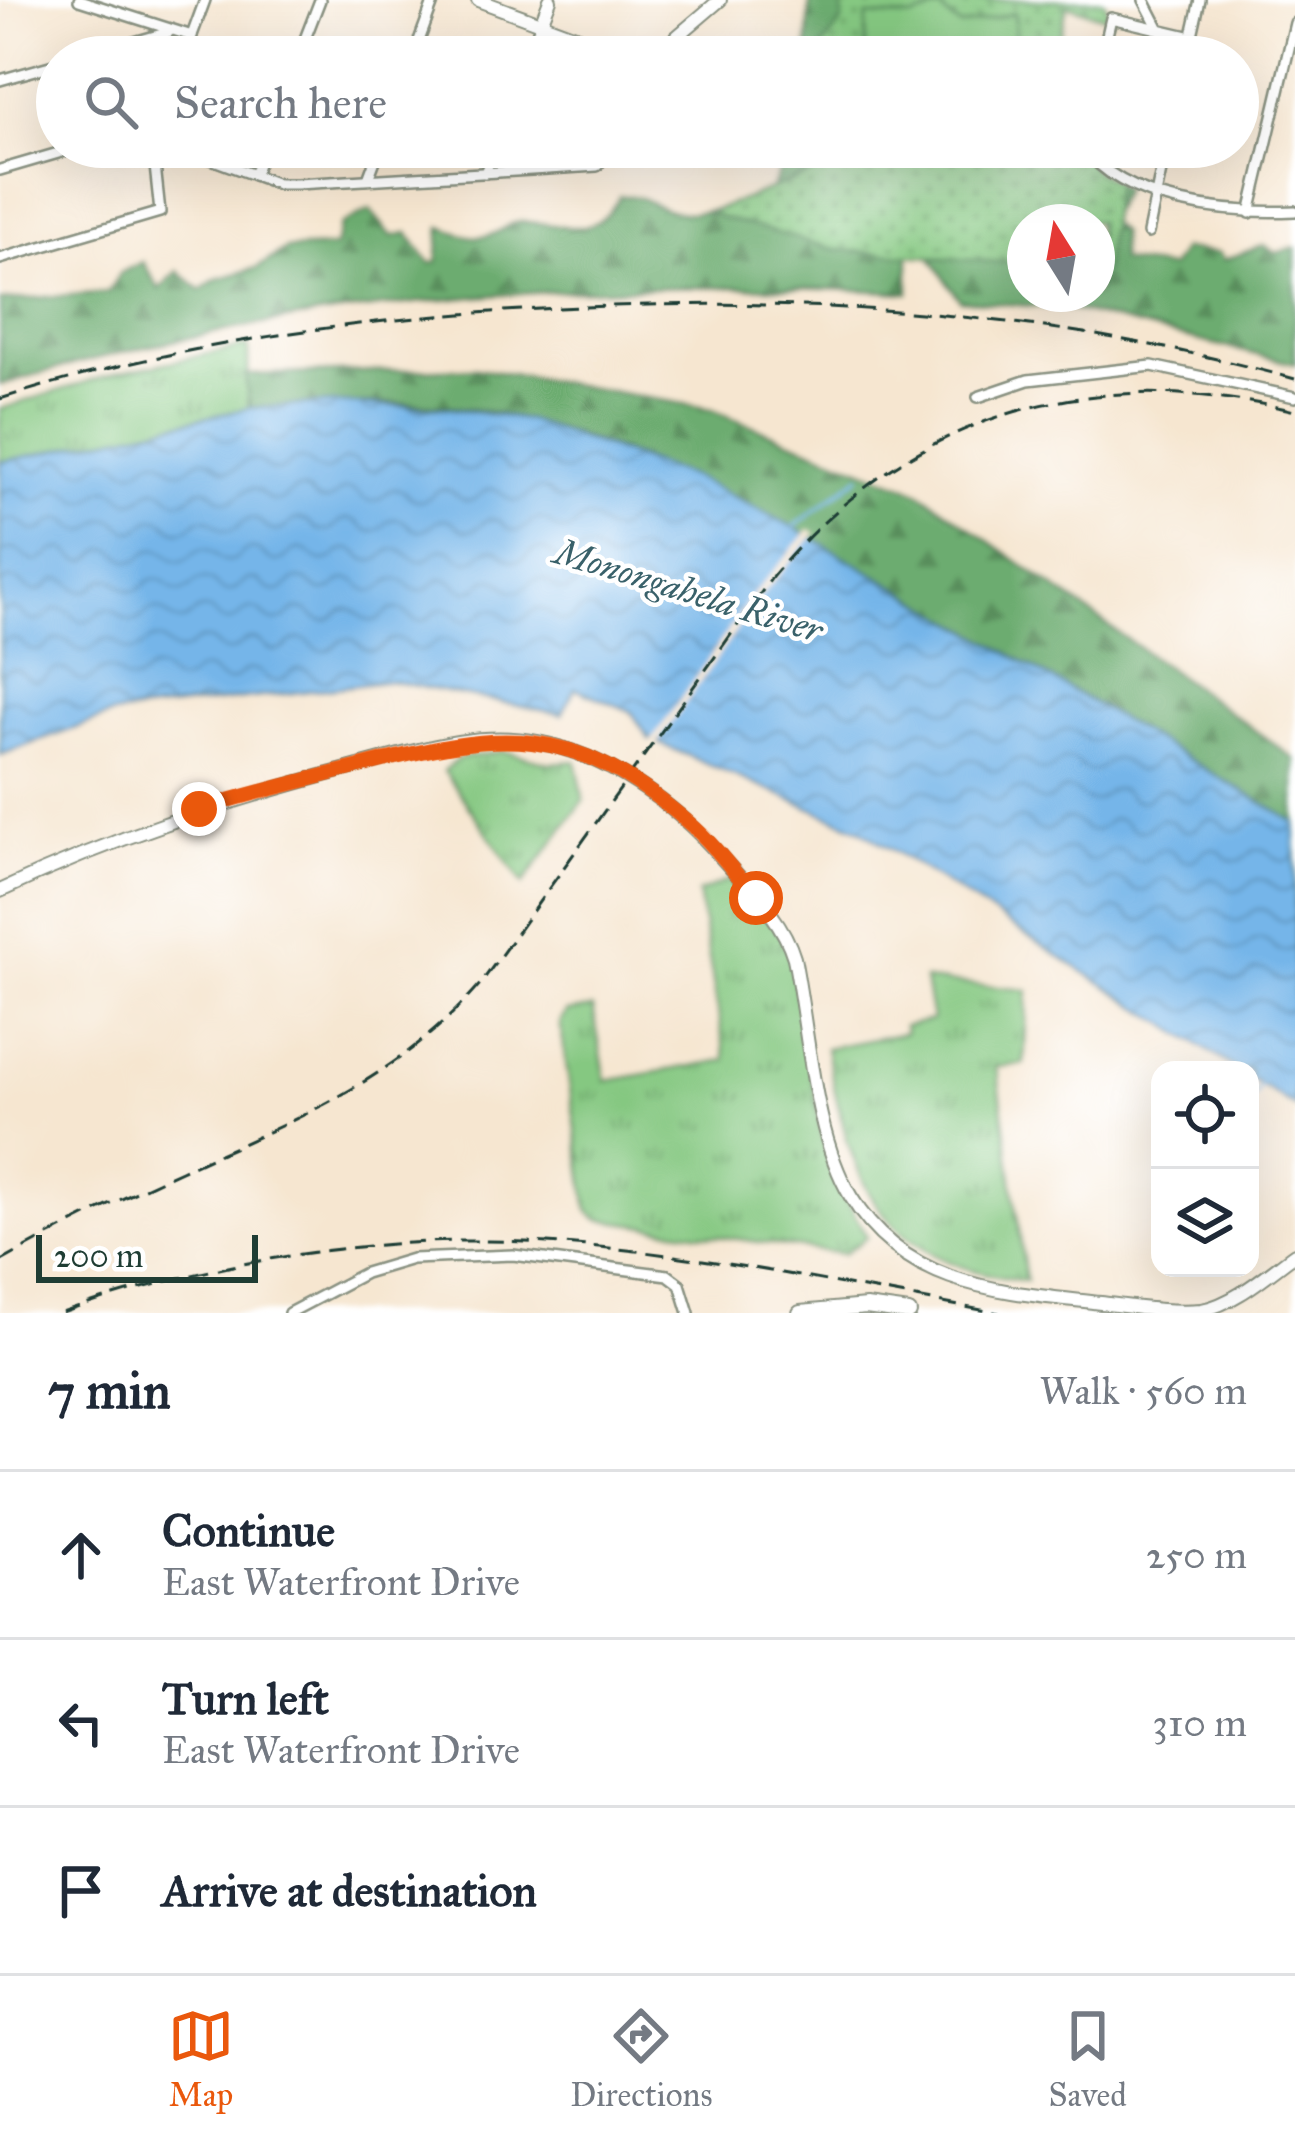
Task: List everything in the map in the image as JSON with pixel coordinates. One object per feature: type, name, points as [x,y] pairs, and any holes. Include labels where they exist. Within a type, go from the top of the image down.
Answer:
[{"type":"main road","points":[[800,1313],[866,1307],[909,1313]]},
{"type":"street","points":[[79,0],[192,36],[205,0]]},
{"type":"street","points":[[306,36],[320,0]]},
{"type":"street","points":[[421,36],[434,0]]},
{"type":"street","points":[[478,0],[577,36]]},
{"type":"street","points":[[536,36],[550,0]]},
{"type":"street","points":[[678,36],[720,0]]},
{"type":"street","points":[[1144,0],[1160,29]]},
{"type":"street","points":[[1192,36],[1200,0]]},
{"type":"street","points":[[1107,36],[1112,18],[1185,36]]},
{"type":"street","points":[[1250,213],[1295,23]]},
{"type":"street","points":[[156,36],[173,31]]},
{"type":"street","points":[[0,80],[36,70]]},
{"type":"street","points":[[0,170],[36,160]]},
{"type":"street","points":[[0,259],[160,212],[155,168]]},
{"type":"street","points":[[233,168],[278,184],[565,168]]},
{"type":"street","points":[[254,176],[257,168]]},
{"type":"street","points":[[368,179],[372,168]]},
{"type":"street","points":[[485,173],[487,168]]},
{"type":"street","points":[[1100,168],[1129,186],[1250,213],[1295,211]]},
{"type":"street","points":[[1148,233],[1162,168]]},
{"type":"street","points":[[978,397],[1028,380],[1152,366],[1295,397]]},
{"type":"street","points":[[0,891],[199,809],[456,741],[506,738],[556,746],[613,771],[688,821],[781,928],[794,958],[839,1173],[865,1218],[905,1256],[937,1274],[987,1290],[1185,1312],[1220,1305],[1295,1254]]},
{"type":"street","points":[[289,1313],[381,1266],[443,1256],[513,1255],[668,1275],[680,1283],[689,1313]]},
{"type":"green space","points":[[810,0],[866,0],[859,36],[808,36]]},
{"type":"green space","points":[[842,0],[1104,0],[1112,19],[1067,5],[1060,36],[831,36],[843,20]]},
{"type":"green space","points":[[940,9],[961,27],[1015,13],[1015,36],[866,36],[867,16],[912,18]]},
{"type":"green space","points":[[818,168],[1092,168],[1115,182],[1112,204],[1007,204],[1007,263],[837,250],[707,213]]},
{"type":"green space","points":[[872,168],[909,247],[909,293],[679,287],[450,299],[223,331],[0,385],[0,301],[108,292],[120,273],[143,262],[159,289],[178,271],[201,290],[217,279],[257,268],[286,249],[335,247],[340,225],[370,210],[392,236],[408,233],[430,263],[437,262],[441,227],[481,237],[520,222],[587,226],[609,211],[620,196],[679,212],[706,211],[771,189],[780,170]]},
{"type":"green space","points":[[1047,168],[1092,168],[1123,189],[1115,206],[1007,204],[1007,304],[960,300],[923,247]]},
{"type":"green space","points":[[1115,229],[1120,233],[1120,261],[1170,268],[1182,249],[1219,253],[1224,260],[1264,245],[1276,253],[1295,248],[1295,364],[1081,312],[1115,312]]},
{"type":"green space","points":[[248,346],[249,408],[0,462],[0,409],[116,373]]},
{"type":"green space","points":[[476,368],[707,408],[919,491],[1295,759],[1295,822],[860,566],[700,483],[588,439],[496,413],[390,403],[249,408],[245,375]]},
{"type":"green space","points":[[503,751],[549,763],[576,761],[584,800],[523,884],[444,771],[458,759]]},
{"type":"green space","points":[[736,881],[779,931],[790,957],[824,1145],[833,1175],[867,1237],[843,1254],[598,1219],[588,1210],[560,1023],[566,1012],[593,1008],[606,1081],[726,1060],[698,893]]},
{"type":"green space","points":[[925,980],[1028,990],[1024,1064],[997,1067],[1026,1281],[975,1271],[934,1255],[903,1234],[879,1208],[847,1139],[826,1048],[905,1033],[904,1026],[932,1020]]},
{"type":"water","name":"Monongahela River","points":[[335,403],[448,408],[528,420],[693,477],[794,527],[1295,822],[1295,1107],[1259,1084],[1259,1061],[1224,1061],[858,828],[649,739],[631,711],[575,688],[562,714],[390,681],[112,715],[0,755],[0,462],[249,408]]},
{"type":"pier","points":[[810,529],[816,533],[760,597],[654,748],[648,746],[754,593]]},
{"type":"waterway","points":[[795,526],[860,476]]},
{"type":"waterway","points":[[1259,1088],[1263,1082]]},
{"type":"railway","points":[[0,399],[144,360],[288,334],[434,316],[673,305],[853,308],[1030,325],[1119,339],[1295,379]]},
{"type":"railway","points":[[0,1262],[112,1203],[343,1094],[380,1072],[449,1017],[481,983],[773,576],[827,520],[884,474],[945,439],[1008,414],[1076,399],[1146,393],[1219,398],[1295,411]]},
{"type":"railway","points":[[62,1313],[241,1264],[363,1247],[486,1241],[661,1254],[999,1313]]},
{"type":"route","points":[[199,809],[456,741],[506,738],[538,742],[584,756],[665,804],[696,829],[756,898]]}]
